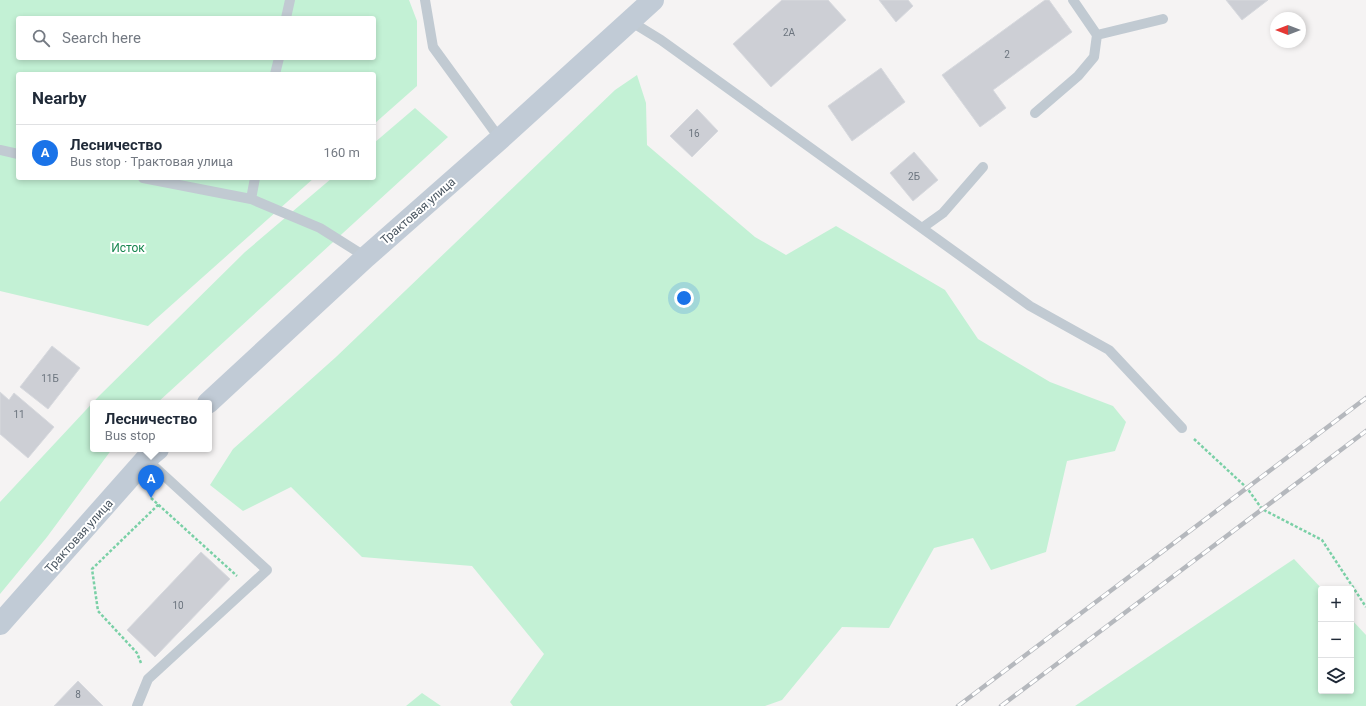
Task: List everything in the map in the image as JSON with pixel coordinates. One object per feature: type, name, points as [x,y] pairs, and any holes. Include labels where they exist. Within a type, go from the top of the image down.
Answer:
[{"type":"main road","name":"Трактовая улица","points":[[211,400],[366,257],[653,0]]},
{"type":"main road","name":"Трактовая улица","points":[[0,624],[152,454]]},
{"type":"lane","points":[[286,16],[290,0]]},
{"type":"lane","points":[[425,0],[433,47],[500,138]]},
{"type":"lane","points":[[1035,113],[1078,76],[1094,57],[1097,35],[1073,0]]},
{"type":"lane","points":[[1097,35],[1163,19]]},
{"type":"lane","points":[[630,21],[661,40],[1030,306],[1109,350],[1182,428]]},
{"type":"lane","points":[[276,72],[278,60]]},
{"type":"lane","points":[[0,150],[16,154]]},
{"type":"lane","points":[[922,228],[943,213],[983,167]]},
{"type":"lane","points":[[153,180],[251,199],[320,228],[366,257]]},
{"type":"lane","points":[[251,199],[255,180]]},
{"type":"lane","points":[[137,706],[148,679],[268,570],[152,454]]},
{"type":"path","points":[[1182,428],[1247,488],[1262,509],[1322,540],[1366,607]]},
{"type":"path","points":[[151,498],[249,587]]},
{"type":"path","points":[[148,679],[137,653],[98,611],[92,569],[159,504]]},
{"type":"green space","name":"Исток","points":[[0,0],[409,0],[417,21],[417,86],[376,122],[376,72],[16,72],[16,180],[312,180],[148,326],[0,291]]},
{"type":"green space","points":[[637,75],[646,103],[647,145],[755,237],[786,255],[836,226],[945,290],[978,339],[1050,382],[1113,406],[1126,422],[1115,451],[1067,461],[1046,552],[991,570],[973,538],[934,548],[889,628],[842,627],[782,700],[765,706],[513,706],[510,702],[544,654],[472,566],[362,557],[291,487],[243,511],[210,485],[233,449],[336,357],[615,90]]},
{"type":"green space","points":[[415,108],[448,137],[160,400],[95,400],[245,252],[330,180],[376,180],[376,141]]},
{"type":"green space","points":[[90,406],[90,452],[110,452],[47,537],[0,594],[0,502]]},
{"type":"green space","points":[[1294,559],[1319,586],[1318,694],[1354,694],[1354,622],[1366,635],[1366,706],[1075,706]]},
{"type":"green space","points":[[422,693],[441,706],[406,706]]},
{"type":"building","points":[[782,0],[828,0],[846,20],[771,87],[733,44]]},
{"type":"building","points":[[879,0],[908,0],[913,6],[896,22]]},
{"type":"building","points":[[1045,0],[1049,0],[1072,32],[993,90],[1006,108],[980,127],[942,75]]},
{"type":"building","points":[[1226,0],[1268,0],[1242,20]]},
{"type":"building","points":[[881,68],[905,102],[852,141],[828,106]]},
{"type":"building","points":[[697,109],[718,131],[692,157],[670,136]]},
{"type":"building","points":[[914,152],[938,180],[913,201],[890,173]]},
{"type":"building","points":[[52,346],[80,368],[48,409],[20,387]]},
{"type":"building","points":[[0,392],[9,400],[14,393],[54,427],[28,458],[0,434]]},
{"type":"building","points":[[201,552],[230,579],[155,657],[127,630]]},
{"type":"building","points":[[78,681],[103,706],[54,706]]},
{"type":"railway","points":[[958,706],[1366,398]]},
{"type":"railway","points":[[1001,706],[1366,431]]},
{"type":"place","name":"Лесничество","points":[[151,498]]}]
